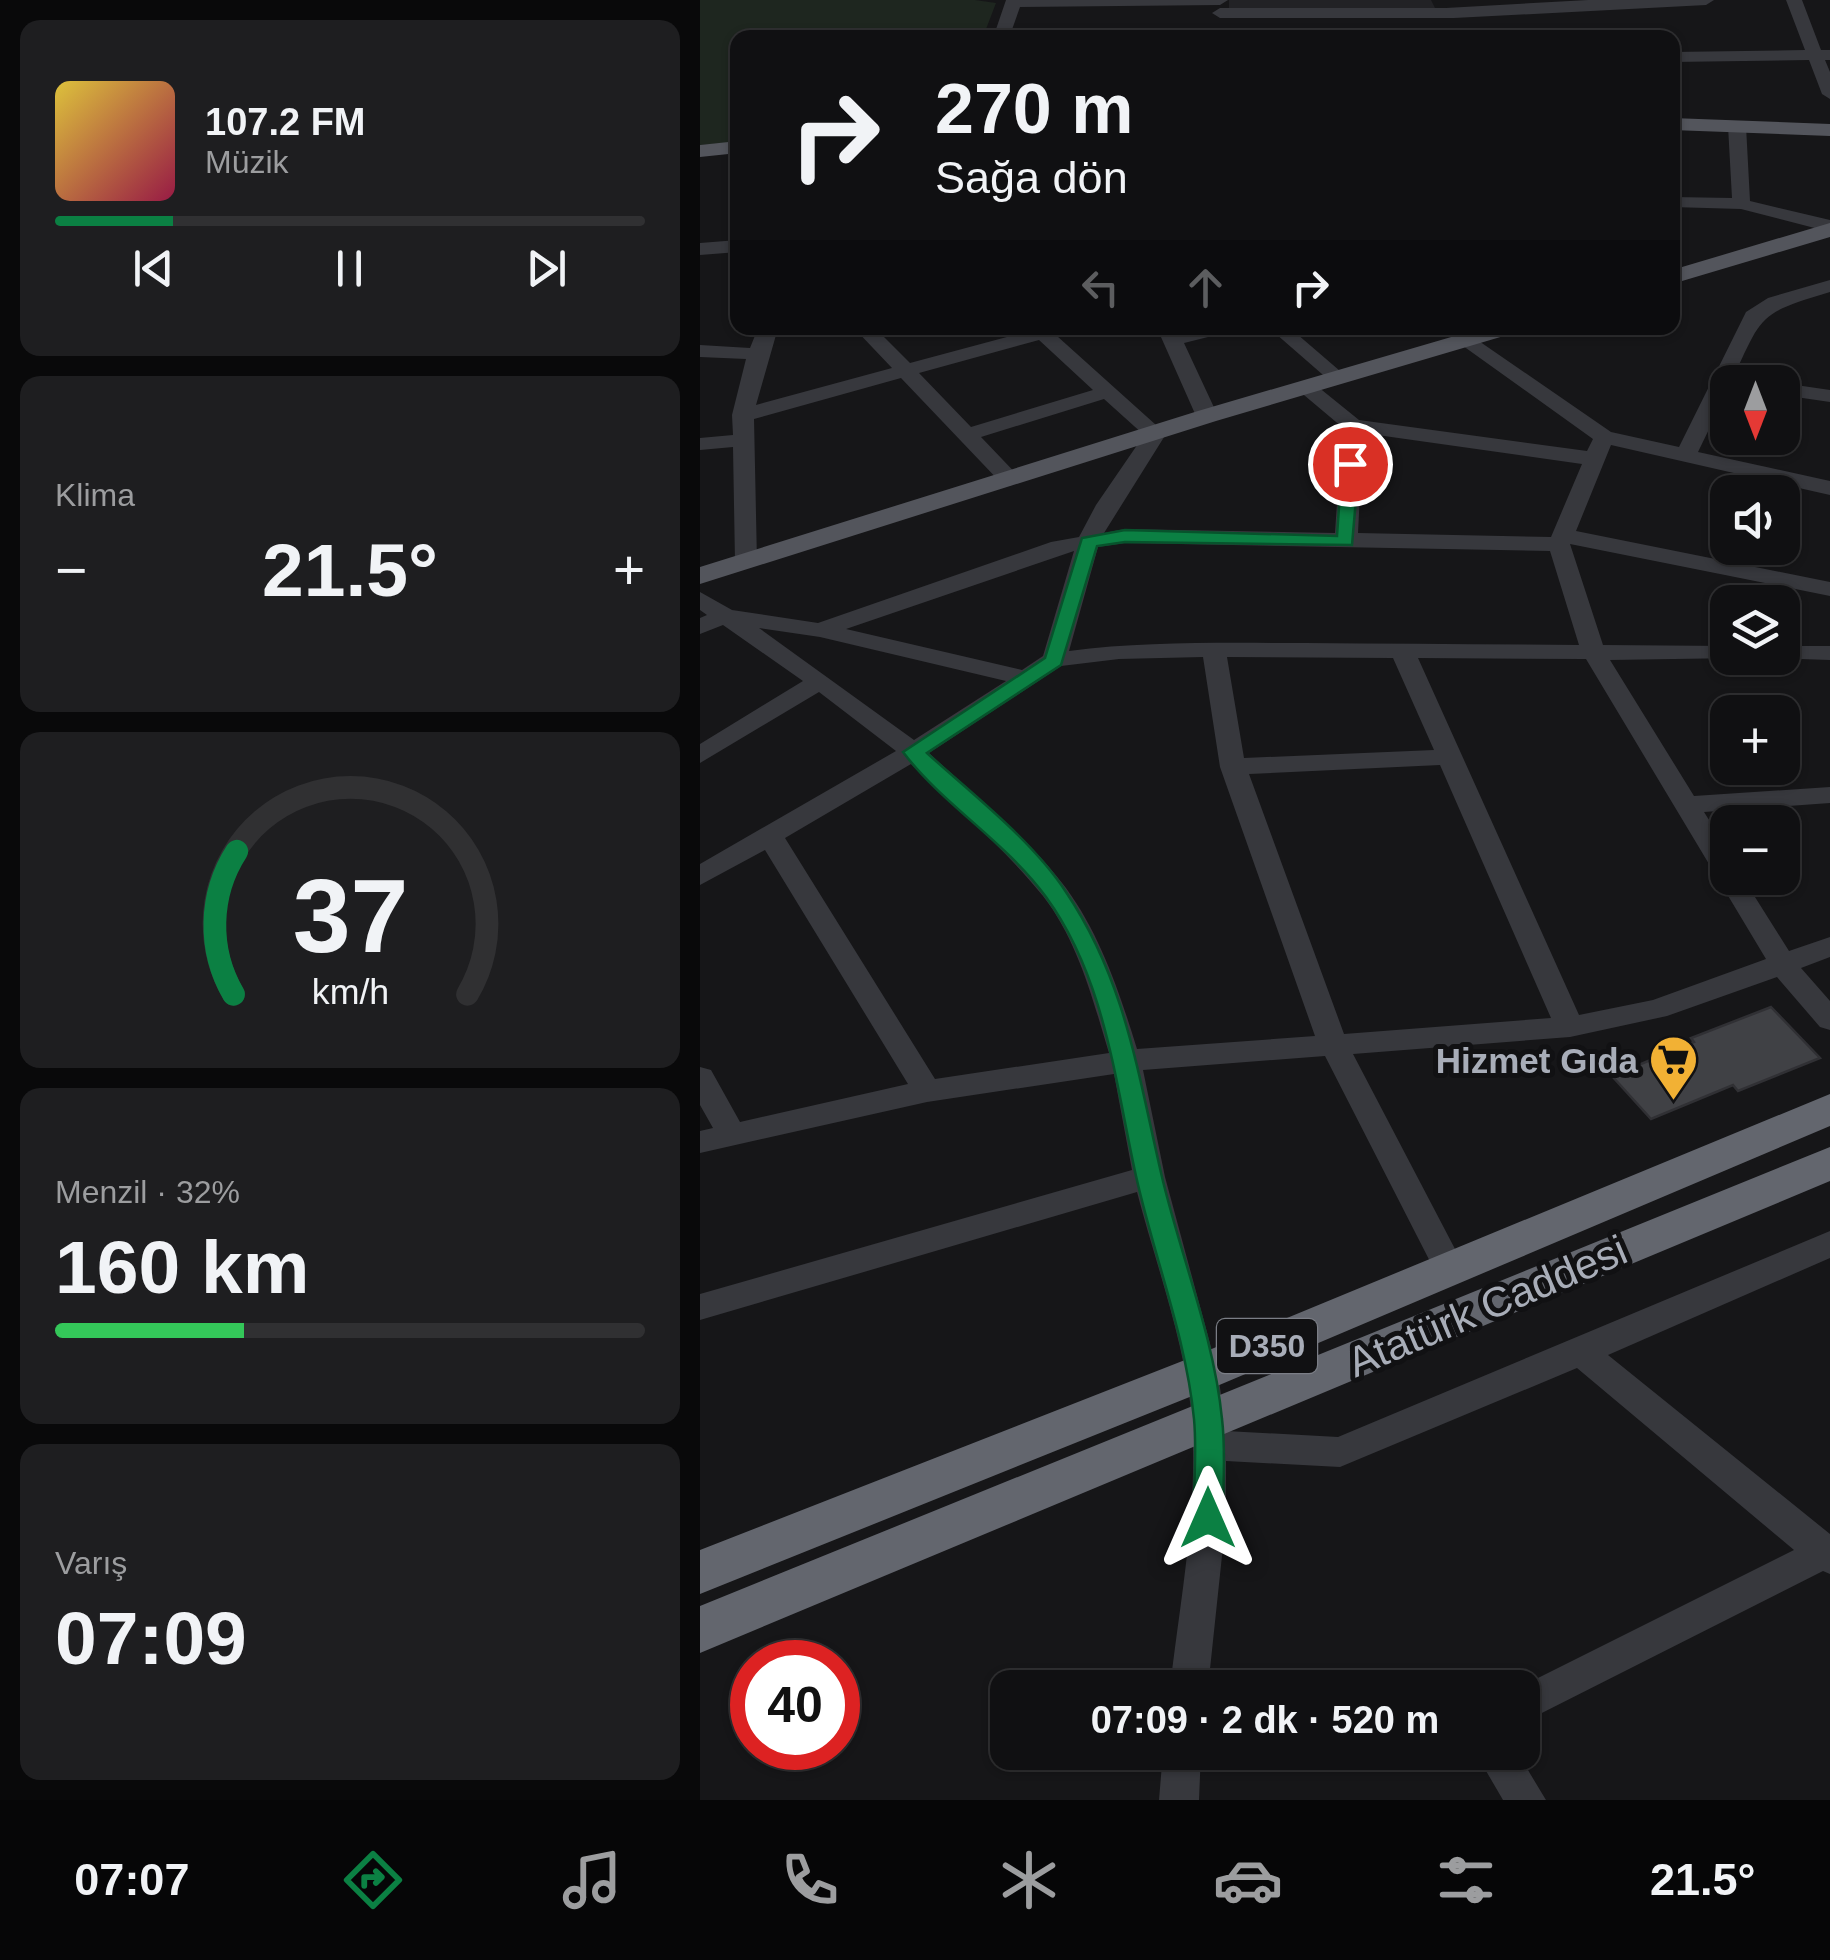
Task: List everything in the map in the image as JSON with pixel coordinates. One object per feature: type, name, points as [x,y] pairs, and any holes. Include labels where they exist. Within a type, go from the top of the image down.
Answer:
[{"type":"highway","name":"Atatürk Caddesi","points":[[700,1572],[1201,1373],[1830,1109]]},
{"type":"highway","name":"Atatürk Caddesi","points":[[700,1630],[1208,1434],[1830,1163]]},
{"type":"main road","points":[[1680,124],[1830,130]]},
{"type":"main road","points":[[700,151],[730,148]]},
{"type":"main road","points":[[1680,275],[1830,228]]},
{"type":"main road","points":[[700,576],[1337,377],[1453,335]]},
{"type":"street","points":[[1004,30],[1014,1],[1219,10],[1454,12],[1706,0]]},
{"type":"street","points":[[1794,0],[1821,56],[1830,94]]},
{"type":"street","points":[[1680,57],[1821,56]]},
{"type":"street","points":[[1737,126],[1741,204]]},
{"type":"street","points":[[1680,202],[1741,204],[1830,228]]},
{"type":"street","points":[[700,249],[730,247]]},
{"type":"street","points":[[1739,365],[1753,316],[1775,302],[1830,286]]},
{"type":"street","points":[[871,335],[1010,479]]},
{"type":"street","points":[[743,415],[1028,335]]},
{"type":"street","points":[[1054,335],[1107,392],[1155,434],[1107,505],[1088,542],[1054,660]]},
{"type":"street","points":[[1170,335],[1208,416]]},
{"type":"street","points":[[1287,335],[1337,377]]},
{"type":"street","points":[[1457,335],[1600,448]]},
{"type":"street","points":[[700,351],[763,339],[743,415],[746,562]]},
{"type":"street","points":[[1305,386],[1353,425],[1686,456],[1830,488]]},
{"type":"street","points":[[1800,391],[1830,396]]},
{"type":"street","points":[[969,434],[1107,392]]},
{"type":"street","points":[[1686,456],[1710,419]]},
{"type":"street","points":[[1346,542],[1353,425]]},
{"type":"street","points":[[700,444],[744,440]]},
{"type":"street","points":[[1600,448],[1560,540],[1594,653],[1710,844]]},
{"type":"street","points":[[820,630],[1059,547],[1125,536],[1346,542],[1560,540],[1830,589]]},
{"type":"street","points":[[708,614],[820,630],[1026,678]]},
{"type":"street","points":[[708,614],[820,681],[913,752],[1000,832],[1056,894],[1101,977],[1126,1061],[1150,1177],[1201,1373],[1208,1434],[1208,1518],[1191,1670]]},
{"type":"street","points":[[1401,648],[1570,1027]]},
{"type":"street","points":[[700,876],[913,752],[1054,660],[1119,652],[1401,648],[1710,653]]},
{"type":"street","points":[[1214,650],[1233,767],[1333,1044],[1450,1270]]},
{"type":"street","points":[[1800,653],[1830,653]]},
{"type":"street","points":[[700,755],[820,681]]},
{"type":"street","points":[[1233,767],[1447,757]]},
{"type":"street","points":[[1686,805],[1830,795]]},
{"type":"street","points":[[770,835],[927,1091]]},
{"type":"street","points":[[1741,895],[1784,966],[1830,1020]]},
{"type":"street","points":[[700,1142],[927,1091],[1126,1061],[1570,1027],[1657,1008],[1784,966],[1830,946]]},
{"type":"street","points":[[700,1078],[732,1135]]},
{"type":"street","points":[[700,1307],[1150,1177]]},
{"type":"street","points":[[1208,1434],[1340,1452],[1830,1244]]},
{"type":"street","points":[[1540,1696],[1828,1554],[1581,1352]]},
{"type":"street","points":[[1178,1800],[1180,1770]]},
{"type":"street","points":[[1506,1770],[1526,1800]]},
{"type":"shaded area","points":[[700,0],[996,3],[986,30],[730,30],[730,143],[700,145]]},
{"type":"shaded area","points":[[1229,0],[1431,0],[1435,8],[1229,10]]},
{"type":"building","points":[[1771,1007],[1820,1058],[1738,1091],[1733,1085],[1651,1119],[1612,1076],[1694,1042],[1691,1038]]},
{"type":"place","name":"Hizmet Gıda","points":[[1673,1102]]},
{"type":"route","points":[[1208,1518],[1208,1422],[1201,1373],[1150,1177],[1126,1061],[1101,977],[1056,894],[1000,832],[913,752],[1054,660],[1088,542],[1125,536],[1346,542],[1350,464]]}]
